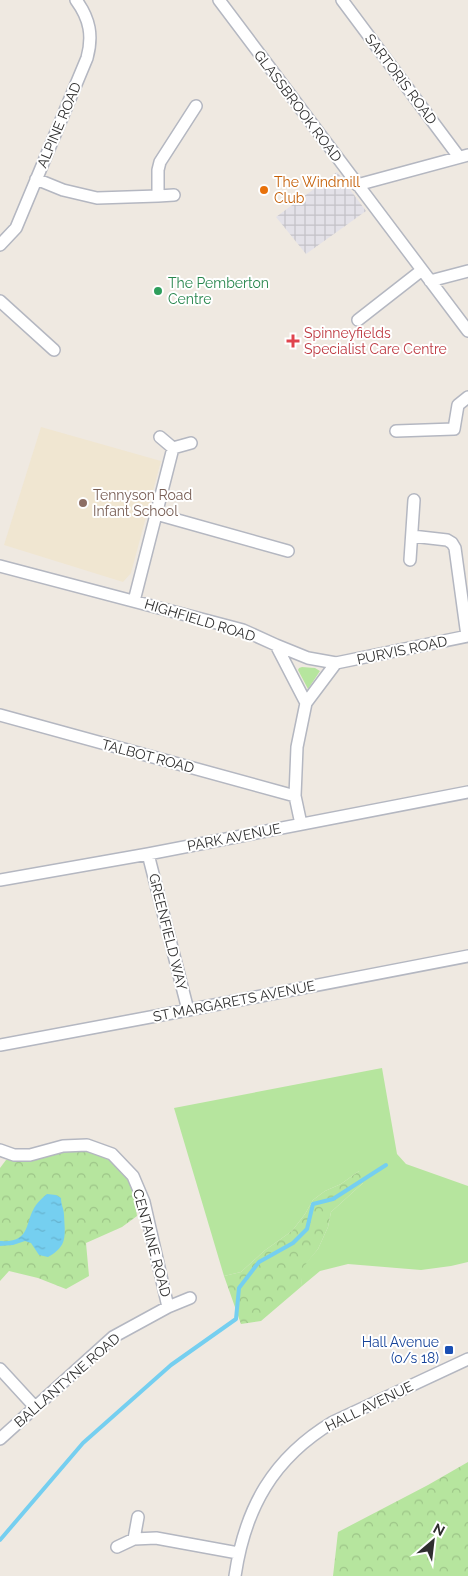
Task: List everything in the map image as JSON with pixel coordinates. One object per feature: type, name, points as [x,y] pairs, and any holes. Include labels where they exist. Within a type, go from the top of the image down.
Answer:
[{"type":"street","name":"ALPINE ROAD","points":[[0,245],[16,228],[87,58],[90,30],[87,19],[76,0]]},
{"type":"street","name":"GLASSBROOK ROAD","points":[[219,0],[468,331]]},
{"type":"street","name":"SARTORIS ROAD","points":[[342,0],[464,156]]},
{"type":"street","points":[[158,196],[158,170],[160,162],[196,106]]},
{"type":"street","points":[[357,185],[464,156]]},
{"type":"street","points":[[36,179],[71,192],[97,198],[174,195]]},
{"type":"street","points":[[358,320],[422,270]]},
{"type":"street","points":[[430,281],[468,271]]},
{"type":"street","points":[[0,301],[54,350]]},
{"type":"street","points":[[396,431],[454,429],[458,405],[468,397]]},
{"type":"street","points":[[160,437],[173,448]]},
{"type":"street","points":[[173,448],[191,443]]},
{"type":"street","points":[[134,601],[173,448]]},
{"type":"street","points":[[410,560],[414,500]]},
{"type":"street","points":[[156,514],[288,550]]},
{"type":"street","points":[[412,536],[447,540],[455,548],[468,636]]},
{"type":"street","name":"HIGHFIELD ROAD","points":[[0,566],[243,630],[276,645]]},
{"type":"street","name":"PURVIS ROAD","points":[[276,645],[308,658],[336,663],[468,636]]},
{"type":"street","points":[[276,645],[306,703]]},
{"type":"street","points":[[300,824],[295,796],[297,747],[306,703],[336,663]]},
{"type":"street","name":"TALBOT ROAD","points":[[0,715],[295,796]]},
{"type":"street","name":"PARK AVENUE","points":[[0,880],[148,854],[468,792]]},
{"type":"street","name":"GREENFIELD WAY","points":[[148,854],[188,1010]]},
{"type":"street","name":"ST MARGARETS AVENUE","points":[[0,1044],[468,956]]},
{"type":"street","name":"CENTAINE ROAD","points":[[0,1150],[14,1155],[30,1155],[63,1146],[87,1145],[112,1154],[133,1176],[144,1202],[168,1307]]},
{"type":"street","name":"BALLANTYNE ROAD","points":[[0,1438],[113,1337],[168,1307],[190,1298]]},
{"type":"street","name":"HALL AVENUE","points":[[235,1576],[238,1553],[246,1524],[267,1483],[296,1448],[314,1433],[333,1422],[468,1358]]},
{"type":"street","points":[[0,1369],[35,1407]]},
{"type":"street","points":[[134,1538],[138,1517]]},
{"type":"street","points":[[117,1547],[134,1538],[156,1538],[238,1553]]},
{"type":"shaded area","points":[[337,172],[366,211],[306,254],[276,217]]},
{"type":"shaded area","name":"Tennyson Road Infant School","points":[[41,427],[161,461],[131,573],[123,582],[4,545]]},
{"type":"green space","points":[[302,667],[315,668],[320,671],[308,689],[298,670]]},
{"type":"green space","points":[[382,1068],[397,1154],[406,1164],[468,1186],[468,1262],[421,1270],[348,1264],[320,1271],[302,1286],[300,1270],[318,1249],[328,1227],[331,1212],[363,1183],[359,1171],[313,1200],[292,1231],[264,1251],[241,1272],[224,1276],[174,1108]]},
{"type":"green space","points":[[70,1147],[86,1149],[105,1157],[126,1174],[133,1187],[137,1216],[122,1227],[86,1243],[89,1276],[66,1289],[38,1278],[9,1271],[0,1281],[0,1168],[6,1160]]},
{"type":"green space","points":[[359,1171],[366,1173],[363,1183],[331,1212],[328,1227],[318,1249],[301,1270],[302,1286],[261,1321],[241,1324],[224,1276],[241,1272],[264,1251],[292,1231],[313,1200]]},
{"type":"green space","points":[[468,1462],[468,1576],[333,1576],[338,1532]]},
{"type":"water","points":[[47,1194],[56,1195],[61,1198],[65,1235],[59,1249],[48,1257],[39,1255],[31,1243],[25,1241],[13,1245],[0,1246],[0,1241],[10,1241],[22,1235],[26,1230],[36,1205]]},
{"type":"waterway","points":[[0,1540],[83,1443],[171,1365],[236,1319],[239,1288],[259,1262],[293,1243],[307,1229],[313,1204],[333,1199],[386,1165]]},
{"type":"place","name":"The Windmill Club","points":[[264,190]]},
{"type":"place","name":"The Pemberton Centre","points":[[158,291]]},
{"type":"place","name":"Spinneyfields Specialist Care Centre","points":[[293,341]]},
{"type":"place","name":"Tennyson Road Infant School","points":[[83,503]]},
{"type":"place","name":"Hall Avenue (o/s 18)","points":[[449,1350]]}]
